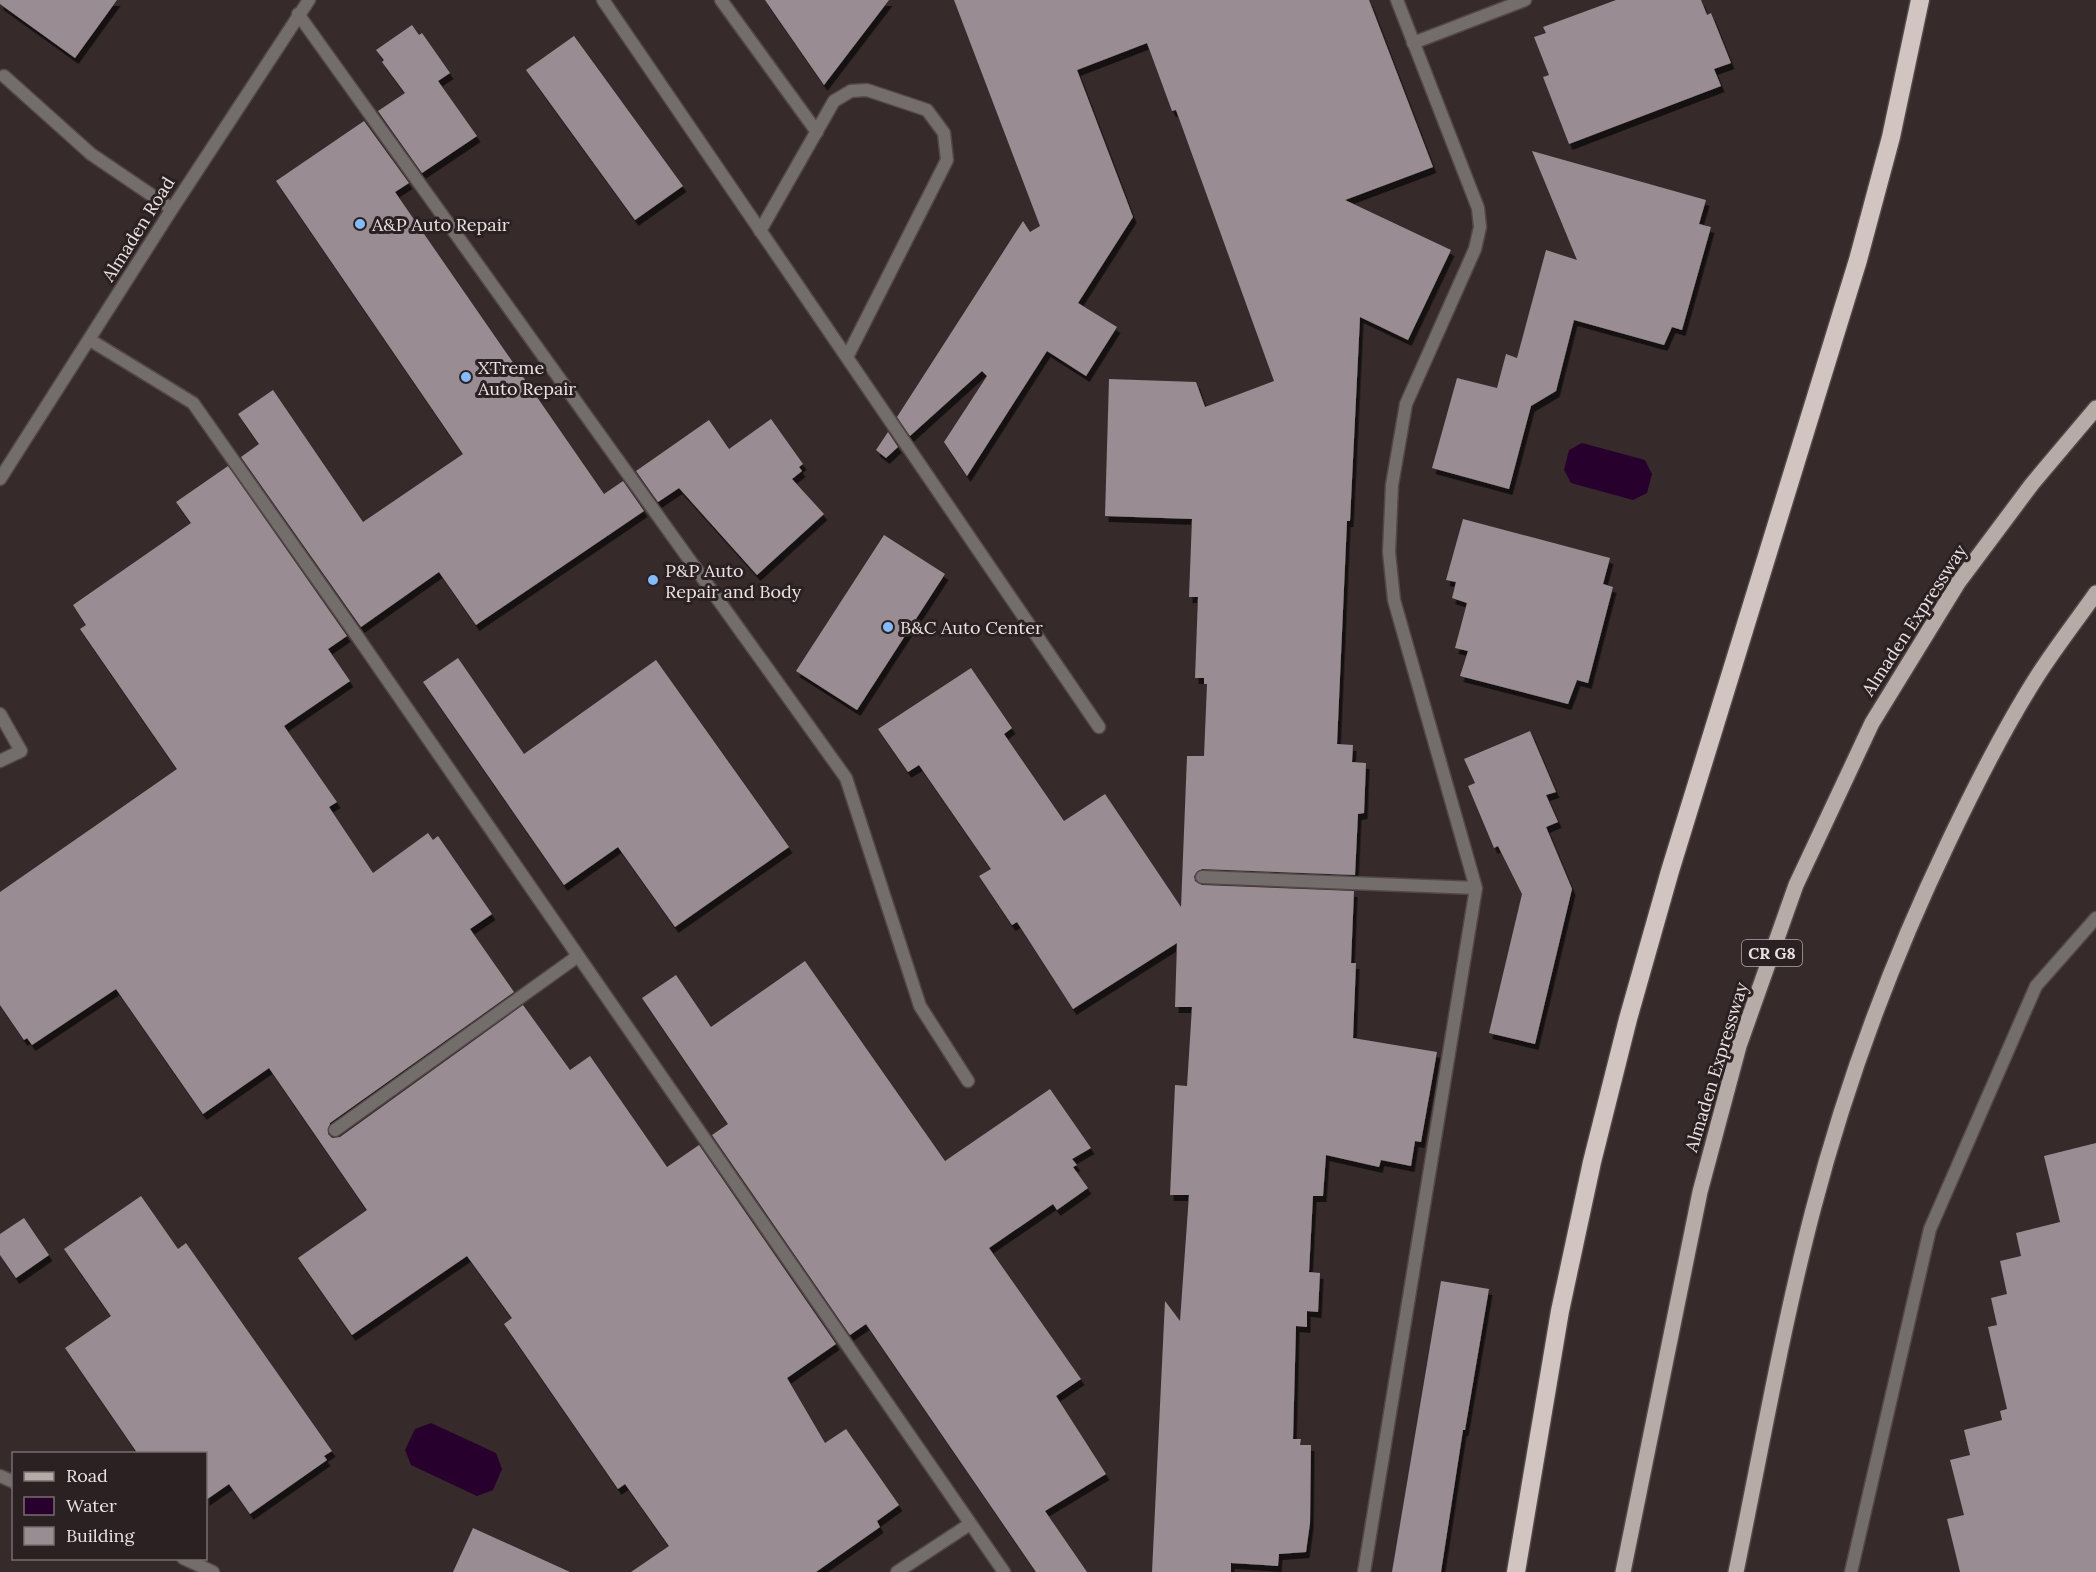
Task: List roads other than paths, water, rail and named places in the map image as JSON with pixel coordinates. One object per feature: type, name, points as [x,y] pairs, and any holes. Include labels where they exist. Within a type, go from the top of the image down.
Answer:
[{"type":"highway","points":[[1516,1572],[1560,1311],[1592,1162],[1628,1019],[1670,871],[1858,260],[1891,137],[1920,0]]},
{"type":"main road","name":"Almaden Expressway","points":[[1623,1572],[1700,1192],[1739,1046],[1796,885],[1872,723],[1958,583],[2032,484],[2096,408]]},
{"type":"main road","points":[[1736,1572],[1792,1297],[1813,1208],[1843,1107],[1882,995],[1926,888],[1977,782],[2038,676],[2096,593]]},
{"type":"street","name":"Almaden Road","points":[[0,479],[172,209],[309,0]]},
{"type":"street","points":[[603,0],[1099,727]]},
{"type":"street","points":[[721,0],[817,132]]},
{"type":"street","points":[[1364,1572],[1476,888],[1394,600],[1389,552],[1392,485],[1406,404],[1475,249],[1480,227],[1478,208],[1397,0]]},
{"type":"street","points":[[1413,43],[1525,0]]},
{"type":"street","points":[[298,14],[846,778],[920,1006],[968,1081]]},
{"type":"street","points":[[4,76],[91,154],[172,209]]},
{"type":"street","points":[[760,231],[834,101],[851,91],[867,90],[927,110],[944,133],[947,160],[847,357]]},
{"type":"street","points":[[90,340],[193,403],[1004,1572]]},
{"type":"street","points":[[0,714],[21,750],[0,761]]},
{"type":"street","points":[[1202,877],[1476,888]]},
{"type":"street","points":[[1851,1572],[1930,1229],[2036,986],[2096,918]]},
{"type":"street","points":[[334,1130],[578,956]]},
{"type":"street","points":[[897,1572],[970,1524]]},
{"type":"street","points":[[187,1560],[213,1572]]},
{"type":"water","points":[[1582,443],[1645,460],[1652,474],[1647,493],[1633,500],[1571,483],[1564,470],[1569,450]]},
{"type":"water","points":[[431,1423],[496,1453],[502,1469],[493,1490],[477,1496],[411,1465],[405,1450],[415,1429]]},
{"type":"place","name":"A&P Auto Repair","points":[[360,224]]},
{"type":"place","name":"XTreme Auto Repair","points":[[466,377]]},
{"type":"place","name":"P&P Auto Repair and Body","points":[[653,580]]},
{"type":"place","name":"B&C Auto Center","points":[[888,627]]}]
